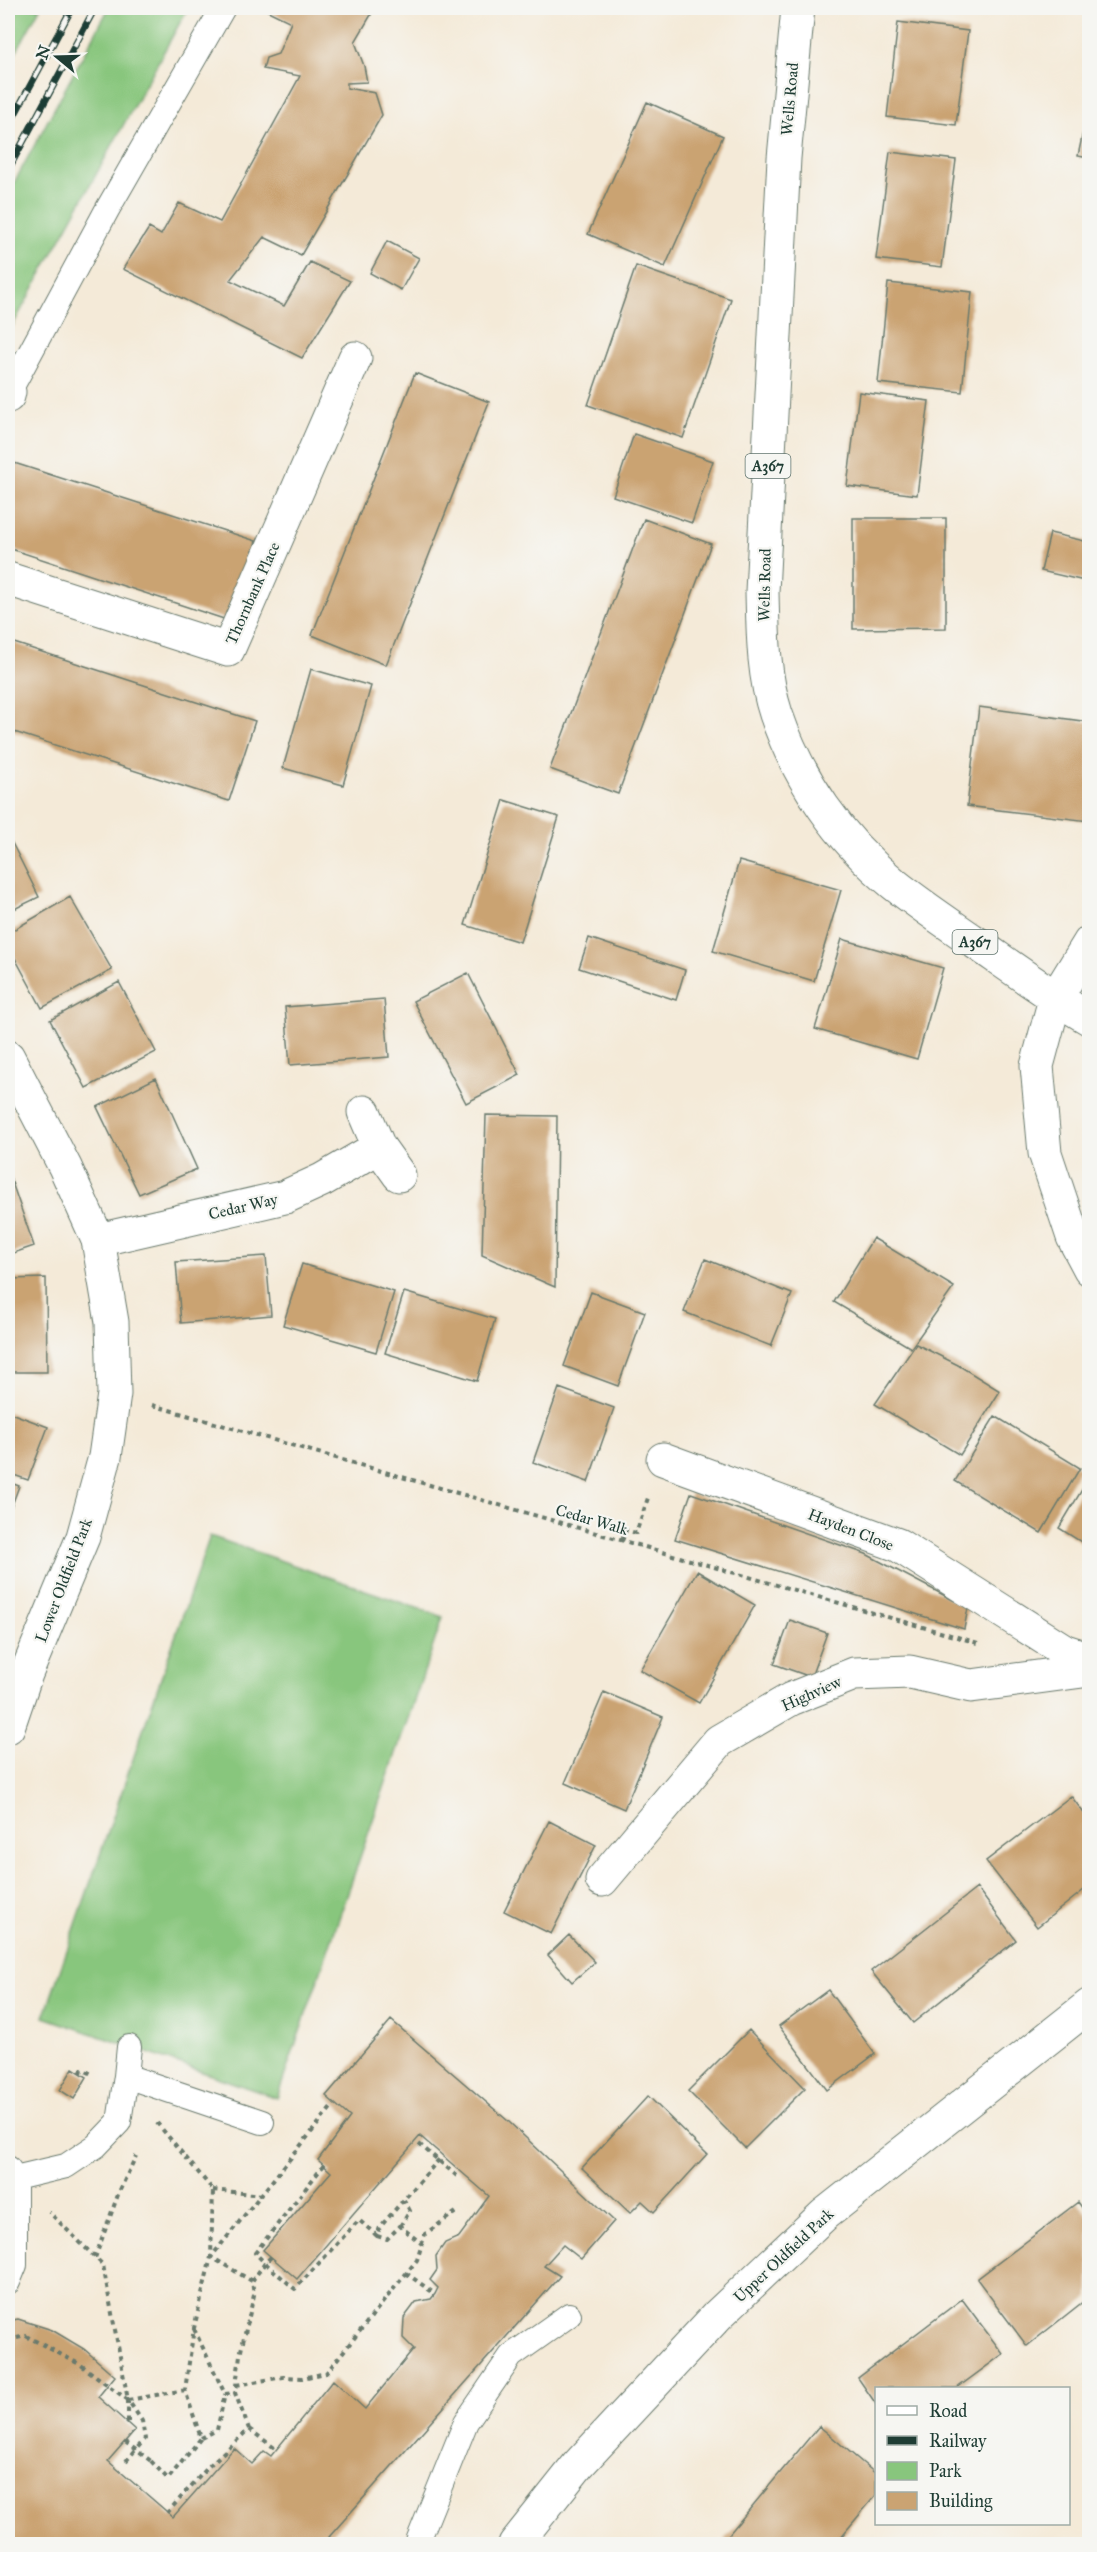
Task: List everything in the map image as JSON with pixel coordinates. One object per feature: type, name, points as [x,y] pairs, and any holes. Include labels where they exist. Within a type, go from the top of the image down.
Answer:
[{"type":"street","name":"Wells Road","points":[[798,8],[784,158],[762,592],[764,655],[775,712],[795,760],[807,781],[819,801],[856,849],[894,884],[1055,999],[1089,1019]]},
{"type":"street","name":"Thornbank Place","points":[[8,579],[228,650],[355,357]]},
{"type":"street","points":[[1089,942],[1055,999],[1037,1066],[1045,1153],[1073,1237],[1089,1269]]},
{"type":"street","name":"Lower Oldfield Park","points":[[8,1057],[65,1167],[98,1240],[112,1322],[114,1394],[105,1457],[83,1537],[26,1674],[8,1727]]},
{"type":"street","points":[[364,1112],[379,1147],[399,1175]]},
{"type":"street","name":"Cedar Way","points":[[98,1240],[285,1197],[322,1180],[379,1147]]},
{"type":"street","name":"Hayden Close","points":[[662,1456],[898,1545],[1065,1651],[1089,1659]]},
{"type":"street","name":"Highview","points":[[602,1880],[719,1741],[791,1699],[854,1674],[910,1672],[971,1686],[1089,1670]]},
{"type":"street","name":"Upper Oldfield Park","points":[[515,2544],[578,2465],[703,2332],[824,2215],[1089,2005]]},
{"type":"lane","points":[[8,394],[106,210],[223,8]]},
{"type":"lane","points":[[8,2282],[15,2265],[11,2173],[66,2166],[96,2146],[119,2122],[129,2047]]},
{"type":"lane","points":[[126,2076],[262,2122]]},
{"type":"lane","points":[[418,2543],[466,2422],[511,2356],[569,2315]]},
{"type":"path","name":"Cedar Walk","points":[[114,1394],[985,1645]]},
{"type":"path","points":[[622,1541],[626,1530],[636,1533],[662,1456]]},
{"type":"path","points":[[211,2257],[334,2104]]},
{"type":"path","points":[[150,2128],[155,2121],[213,2190],[211,2257],[194,2328],[185,2390],[201,2438]]},
{"type":"path","points":[[418,2144],[457,2176]]},
{"type":"path","points":[[95,2258],[119,2192],[138,2153]]},
{"type":"path","points":[[376,2236],[380,2227],[442,2156]]},
{"type":"path","points":[[324,2165],[255,2253],[264,2264],[295,2289],[359,2220],[376,2236],[387,2239],[410,2211],[404,2200]]},
{"type":"path","points":[[11,2173],[103,2265],[128,2400],[128,2424]]},
{"type":"path","points":[[213,2190],[262,2195]]},
{"type":"path","points":[[236,2385],[326,2373],[417,2260],[425,2234],[456,2212]]},
{"type":"path","points":[[400,2226],[422,2244]]},
{"type":"path","points":[[211,2257],[252,2281]]},
{"type":"path","points":[[270,2257],[252,2281],[254,2295],[235,2393],[249,2429],[276,2449]]},
{"type":"path","points":[[406,2273],[435,2294]]},
{"type":"path","points":[[125,2442],[151,2461],[168,2479],[201,2438],[217,2430],[225,2394],[194,2328]]},
{"type":"path","points":[[8,2340],[26,2336],[81,2365],[128,2400],[142,2421],[145,2439],[126,2461]]},
{"type":"path","points":[[128,2400],[185,2390]]},
{"type":"path","points":[[225,2394],[235,2393]]},
{"type":"path","points":[[168,2513],[211,2464],[249,2429]]},
{"type":"green space","points":[[8,8],[40,8],[8,67]]},
{"type":"green space","points":[[109,8],[188,8],[8,334],[8,194]]},
{"type":"green space","points":[[210,1536],[443,1617],[277,2098],[44,2017]]},
{"type":"building","points":[[262,8],[375,8],[355,42],[367,82],[347,83],[347,88],[375,93],[382,115],[301,255],[264,237],[230,280],[284,306],[310,262],[350,281],[302,358],[123,269],[149,228],[161,235],[179,203],[220,222],[300,76],[263,69],[266,58],[278,54],[291,22]]},
{"type":"building","points":[[898,22],[968,31],[956,125],[887,117]]},
{"type":"building","points":[[647,102],[723,136],[665,267],[588,234]]},
{"type":"building","points":[[1083,132],[1089,133],[1089,158],[1078,156]]},
{"type":"building","points":[[890,152],[956,160],[942,267],[876,259]]},
{"type":"building","points":[[387,241],[419,258],[401,290],[370,273]]},
{"type":"building","points":[[636,266],[731,299],[683,438],[588,405]]},
{"type":"building","points":[[888,283],[972,292],[962,392],[878,383]]},
{"type":"building","points":[[415,373],[489,402],[386,665],[312,635]]},
{"type":"building","points":[[859,392],[929,401],[917,495],[847,486]]},
{"type":"building","points":[[634,434],[713,461],[692,523],[613,496]]},
{"type":"building","points":[[8,461],[256,541],[230,621],[8,548]]},
{"type":"building","points":[[853,518],[946,518],[946,628],[853,629]]},
{"type":"building","points":[[644,519],[711,544],[618,794],[550,769]]},
{"type":"building","points":[[1050,533],[1089,542],[1089,582],[1041,571]]},
{"type":"building","points":[[8,641],[255,721],[229,801],[8,730]]},
{"type":"building","points":[[311,669],[371,686],[343,785],[283,768]]},
{"type":"building","points":[[979,707],[1089,722],[1089,821],[967,806]]},
{"type":"building","points":[[504,800],[559,817],[520,942],[465,925]]},
{"type":"building","points":[[8,835],[39,897],[8,912]]},
{"type":"building","points":[[739,861],[841,890],[814,981],[713,951]]},
{"type":"building","points":[[70,897],[112,970],[42,1008],[8,945],[8,933]]},
{"type":"building","points":[[589,938],[685,970],[676,1000],[579,968]]},
{"type":"building","points":[[842,939],[943,968],[917,1059],[815,1029]]},
{"type":"building","points":[[468,973],[520,1075],[466,1103],[413,1001]]},
{"type":"building","points":[[119,982],[156,1052],[86,1088],[50,1020]]},
{"type":"building","points":[[384,999],[389,1057],[290,1065],[285,1007]]},
{"type":"building","points":[[156,1078],[197,1169],[139,1194],[97,1107]]},
{"type":"building","points":[[486,1115],[557,1116],[555,1287],[482,1255]]},
{"type":"building","points":[[8,1171],[34,1246],[8,1255]]},
{"type":"building","points":[[873,1238],[954,1287],[911,1348],[834,1302]]},
{"type":"building","points":[[266,1256],[271,1315],[181,1323],[176,1262]]},
{"type":"building","points":[[705,1259],[792,1294],[771,1346],[684,1312]]},
{"type":"building","points":[[302,1264],[394,1292],[376,1352],[283,1325]]},
{"type":"building","points":[[46,1278],[47,1372],[8,1372],[8,1279]]},
{"type":"building","points":[[404,1292],[495,1319],[477,1381],[385,1353]]},
{"type":"building","points":[[591,1292],[645,1312],[618,1386],[564,1366]]},
{"type":"building","points":[[916,1344],[958,1365],[1000,1391],[960,1455],[875,1404]]},
{"type":"building","points":[[559,1388],[614,1408],[588,1482],[533,1462]]},
{"type":"building","points":[[8,1412],[48,1427],[28,1480],[8,1473]]},
{"type":"building","points":[[995,1416],[1080,1468],[1041,1533],[955,1481]]},
{"type":"building","points":[[1089,1478],[1089,1547],[1059,1528]]},
{"type":"building","points":[[8,1482],[19,1486],[8,1516]]},
{"type":"building","points":[[691,1493],[866,1554],[968,1608],[964,1629],[675,1539]]},
{"type":"building","points":[[697,1571],[755,1605],[699,1703],[640,1670]]},
{"type":"building","points":[[790,1620],[827,1633],[811,1677],[774,1664]]},
{"type":"building","points":[[604,1692],[663,1717],[624,1809],[565,1783]]},
{"type":"building","points":[[1071,1796],[1089,1820],[1089,1886],[1037,1927],[986,1861]]},
{"type":"building","points":[[549,1821],[596,1845],[551,1934],[504,1911]]},
{"type":"building","points":[[977,1888],[1016,1940],[913,2023],[871,1971]]},
{"type":"building","points":[[569,1935],[595,1962],[572,1982],[548,1955]]},
{"type":"building","points":[[828,1990],[875,2054],[827,2090],[779,2026]]},
{"type":"building","points":[[391,2020],[508,2121],[614,2221],[581,2259],[563,2245],[544,2266],[560,2276],[329,2537],[337,2544],[8,2544],[8,2321],[18,2319],[52,2330],[84,2349],[115,2376],[98,2397],[135,2430],[108,2461],[173,2517],[234,2448],[252,2464],[264,2451],[271,2456],[333,2380],[365,2409],[414,2349],[403,2338],[404,2318],[416,2302],[431,2299],[435,2294],[438,2288],[430,2280],[437,2270],[436,2256],[445,2243],[459,2237],[489,2196],[420,2136],[297,2279],[263,2250],[331,2172],[318,2160],[350,2117],[326,2096]]},
{"type":"building","points":[[749,2030],[805,2088],[745,2148],[688,2091]]},
{"type":"building","points":[[73,2068],[87,2077],[74,2099],[60,2090]]},
{"type":"building","points":[[648,2096],[707,2154],[654,2212],[642,2201],[630,2213],[582,2168]]},
{"type":"building","points":[[1078,2202],[1089,2217],[1089,2297],[1027,2346],[977,2279]]},
{"type":"building","points":[[962,2299],[1003,2354],[958,2387],[875,2387],[875,2403],[858,2378]]},
{"type":"building","points":[[819,2426],[875,2473],[875,2496],[835,2544],[730,2544],[724,2540]]},
{"type":"railway","points":[[8,127],[72,8]]},
{"type":"railway","points":[[8,170],[95,8]]}]
